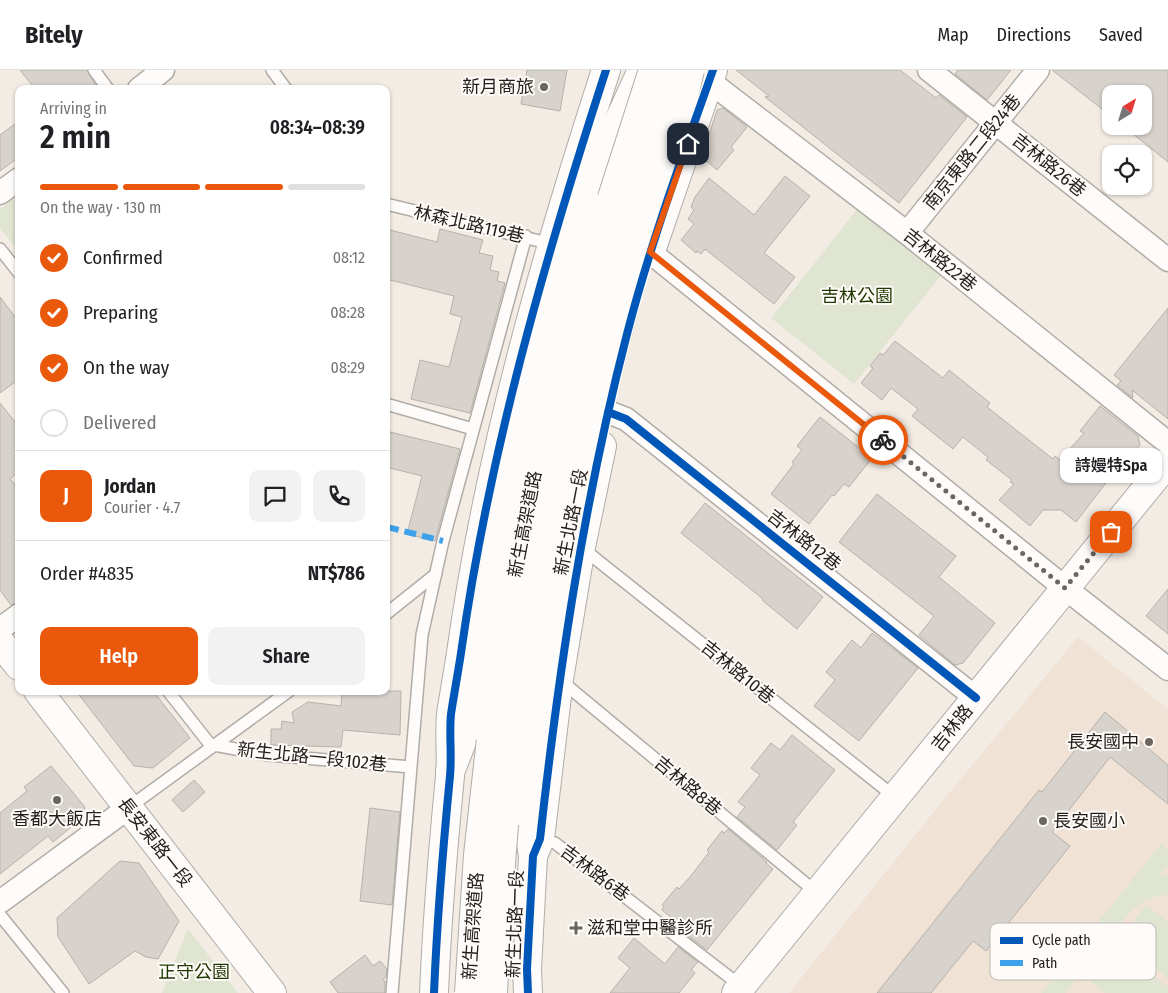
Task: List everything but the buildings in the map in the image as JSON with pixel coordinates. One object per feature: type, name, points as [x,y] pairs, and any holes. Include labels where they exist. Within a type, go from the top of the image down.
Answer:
[{"type":"main road","points":[[434,993],[442,854],[450,772],[451,716],[481,528],[519,362],[552,244],[606,70]]},
{"type":"main road","points":[[450,772],[467,729],[503,519],[535,374],[584,197],[642,70]]},
{"type":"main road","name":"新生高架道路","points":[[469,993],[478,855],[496,694],[524,521],[561,356],[653,70]]},
{"type":"main road","name":"新生高架道路","points":[[493,993],[498,897],[515,724],[556,488],[601,302],[657,119],[674,70]]},
{"type":"main road","points":[[537,848],[526,812],[544,674],[558,587],[578,492],[647,219],[684,100],[704,74]]},
{"type":"main road","name":"新生北路一段","points":[[528,993],[527,968],[537,848],[559,679],[581,547],[608,412],[627,334],[650,252],[694,125],[704,74]]},
{"type":"main road","points":[[611,260],[634,250],[678,130],[694,125]]},
{"type":"main road","points":[[552,244],[611,260],[626,278],[594,389],[608,412]]},
{"type":"main road","name":"吉林路","points":[[742,991],[817,893],[1168,462]]},
{"type":"main road","points":[[0,642],[15,661]]},
{"type":"main road","name":"長安東路一段","points":[[41,695],[272,993]]},
{"type":"street","points":[[144,85],[162,70]]},
{"type":"street","name":"吉林路26巷","points":[[930,70],[1168,260]]},
{"type":"street","name":"南京東路二段24巷","points":[[907,233],[1038,70]]},
{"type":"street","name":"吉林路22巷","points":[[704,74],[907,233],[1168,443]]},
{"type":"street","points":[[0,193],[15,182]]},
{"type":"street","points":[[650,252],[1168,669]]},
{"type":"street","name":"吉林路12巷","points":[[608,412],[626,419],[976,698]]},
{"type":"street","points":[[0,629],[15,618]]},
{"type":"street","points":[[0,902],[128,808]]},
{"type":"lane","points":[[94,70],[105,85]]},
{"type":"lane","points":[[272,70],[283,85]]},
{"type":"lane","name":"林森北路119巷","points":[[390,205],[526,236],[552,244]]},
{"type":"lane","points":[[392,993],[422,635],[443,541],[526,236]]},
{"type":"lane","points":[[0,249],[15,268]]},
{"type":"lane","points":[[390,405],[474,429]]},
{"type":"lane","name":"吉林路10巷","points":[[581,547],[895,797]]},
{"type":"lane","points":[[390,611],[436,574]]},
{"type":"lane","name":"吉林路8巷","points":[[559,679],[817,893]]},
{"type":"lane","points":[[171,695],[213,746]]},
{"type":"lane","points":[[128,808],[283,695]]},
{"type":"lane","name":"新生北路一段102巷","points":[[213,746],[268,755],[411,767]]},
{"type":"lane","name":"吉林路6巷","points":[[537,848],[555,843],[742,991]]},
{"type":"lane","points":[[0,915],[63,993]]},
{"type":"shaded area","name":"長安國小","points":[[1078,637],[1168,709],[1168,993],[789,993],[932,814]]},
{"type":"green space","points":[[15,198],[15,247],[0,228],[0,209]]},
{"type":"green space","name":"吉林公園","points":[[859,207],[942,274],[854,384],[771,318]]},
{"type":"green space","points":[[1161,844],[1168,850],[1168,865],[1160,875],[1168,875],[1168,894],[1147,899],[1131,911],[1121,923],[1097,923]]},
{"type":"green space","points":[[1146,905],[1168,922],[1168,978],[1156,969],[1156,923],[1132,923]]},
{"type":"green space","name":"正守公園","points":[[188,929],[238,993],[162,993]]},
{"type":"green space","points":[[1156,977],[1168,987],[1168,993],[1105,993],[1089,980],[1156,980]]},
{"type":"green space","points":[[1051,980],[1075,980],[1065,993],[1041,993]]},
{"type":"marked path","points":[[390,528],[443,541]]},
{"type":"cycle path","points":[[434,993],[440,884],[451,768],[451,714],[473,579],[503,431],[521,358],[561,214],[606,70]]},
{"type":"cycle path","points":[[528,993],[527,969],[533,856],[540,839],[574,585],[598,459],[627,334],[646,267],[713,70]]},
{"type":"cycle path","points":[[608,412],[626,419],[976,698]]},
{"type":"way so far","points":[[883,440],[1065,588],[1111,532]]},
{"type":"place","name":"新月商旅","points":[[544,87]]},
{"type":"place","name":"詩嫚特Spa","points":[[1111,532]]},
{"type":"place","name":"長安國中","points":[[1149,742]]},
{"type":"place","name":"香都大飯店","points":[[57,800]]},
{"type":"place","name":"長安國小","points":[[1043,821]]},
{"type":"place","name":"滋和堂中醫診所","points":[[576,928]]},
{"type":"route","points":[[688,144],[650,252],[883,440]]}]
